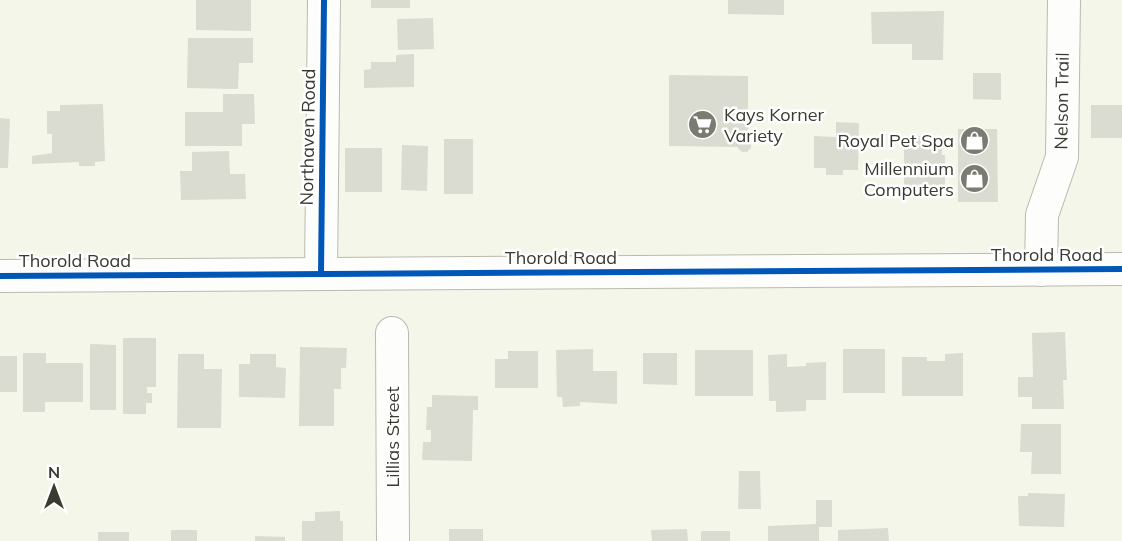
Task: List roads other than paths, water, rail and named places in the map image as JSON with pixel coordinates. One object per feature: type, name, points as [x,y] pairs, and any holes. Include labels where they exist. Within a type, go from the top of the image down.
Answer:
[{"type":"street","name":"Northaven Road","points":[[321,274],[324,0]]},
{"type":"street","name":"Nelson Trail","points":[[1041,270],[1042,216],[1062,157],[1064,0]]},
{"type":"street","name":"Thorold Road","points":[[0,276],[1122,269]]},
{"type":"street","name":"Lillias Street","points":[[392,333],[393,541]]},
{"type":"place","name":"Kays Korner Variety","points":[[703,125]]},
{"type":"place","name":"Royal Pet Spa","points":[[975,141]]},
{"type":"place","name":"Millennium Computers","points":[[975,179]]}]
